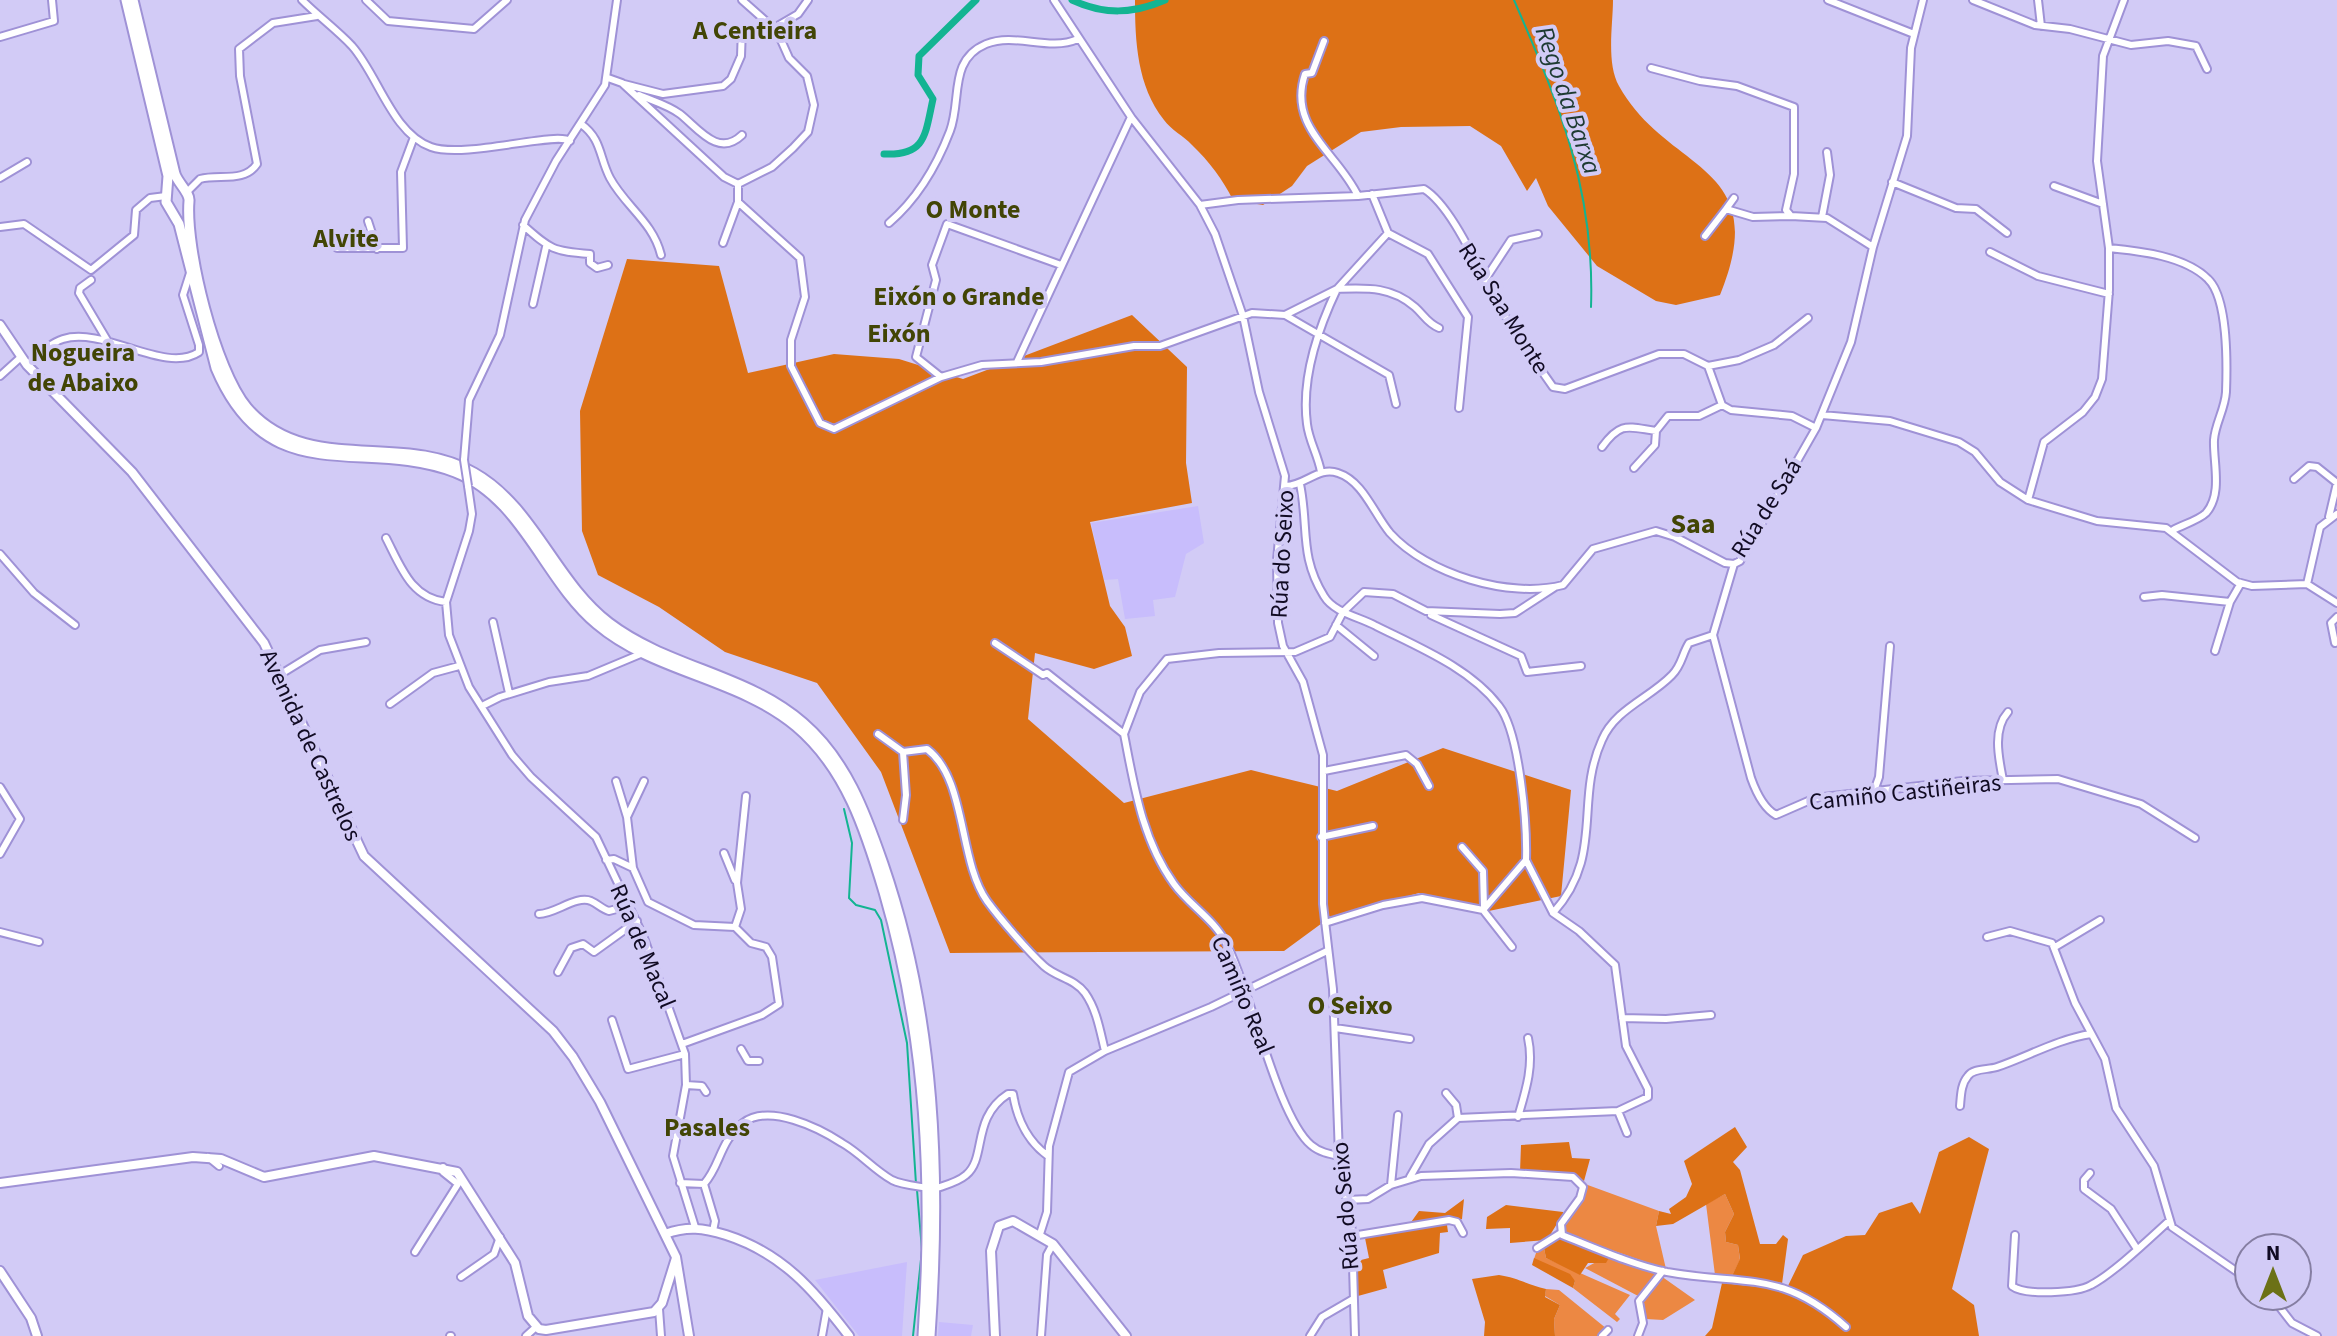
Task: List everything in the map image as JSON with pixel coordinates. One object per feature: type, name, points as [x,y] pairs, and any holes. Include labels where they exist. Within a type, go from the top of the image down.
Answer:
[{"type":"main road","points":[[126,0],[168,194],[167,205],[173,211],[208,346],[224,388],[263,430],[309,453],[420,462],[474,480],[509,512],[580,607],[597,624],[643,653],[746,695],[776,712],[816,746],[848,794],[878,873],[910,996],[924,1088],[929,1188],[930,1336]]},
{"type":"main road","points":[[133,0],[184,190],[189,198],[186,208],[223,366],[239,396],[256,417],[281,435],[311,446],[422,454],[450,461],[477,474],[514,506],[568,581],[603,618],[654,650],[769,698],[810,729],[840,765],[871,829],[909,954],[931,1086],[923,1336]]},
{"type":"main road","points":[[168,194],[184,190]]},
{"type":"main road","points":[[173,211],[186,208]]},
{"type":"street","points":[[0,37],[54,21],[52,0]]},
{"type":"street","points":[[302,0],[352,47],[414,137],[430,147],[444,150],[512,147],[555,137],[570,141]]},
{"type":"street","points":[[366,0],[388,21],[474,29],[507,0]]},
{"type":"street","points":[[617,0],[611,24],[608,78],[663,94],[723,86],[731,79],[741,56],[742,28]]},
{"type":"street","points":[[738,184],[772,167],[793,148],[810,126],[813,99],[807,76],[789,58],[774,28],[742,0]]},
{"type":"street","points":[[774,28],[798,14],[808,0]]},
{"type":"street","name":"Rúa do Seixo","points":[[1054,0],[1131,117],[1200,205],[1215,234],[1243,316],[1259,392],[1286,486],[1276,586],[1279,635],[1303,682],[1321,743],[1325,923],[1335,1028],[1339,1156],[1352,1236],[1355,1336]]},
{"type":"street","points":[[1828,0],[1914,34]]},
{"type":"street","name":"Rúa de Saá","points":[[1426,611],[1515,613],[1568,582],[1599,546],[1624,543],[1656,531],[1734,564],[1740,561],[1816,428],[1851,342],[1873,247],[1907,136],[1914,34],[1923,0]]},
{"type":"street","points":[[1973,0],[2002,15],[2131,45],[2168,41],[2196,46],[2207,69]]},
{"type":"street","points":[[2038,0],[2041,26]]},
{"type":"street","points":[[2028,500],[2044,442],[2083,412],[2095,397],[2102,379],[2109,294],[2109,248],[2097,161],[2107,39],[2124,0]]},
{"type":"street","points":[[184,190],[200,179],[251,172],[257,164],[240,76],[239,49],[273,23],[317,16]]},
{"type":"street","points":[[889,223],[918,194],[950,130],[956,81],[970,54],[988,44],[1004,41],[1063,45],[1078,39]]},
{"type":"street","points":[[1324,41],[1319,63],[1312,73],[1305,74],[1300,99],[1310,132],[1345,172],[1358,196]]},
{"type":"street","points":[[1651,68],[1700,81],[1737,86],[1794,107],[1797,116],[1794,174],[1786,210],[1791,216]]},
{"type":"street","name":"Rúa de Macal","points":[[608,78],[523,225],[500,335],[469,400],[464,460],[469,531],[446,602],[447,627],[459,666],[518,763],[589,829],[637,921],[685,1054],[686,1085],[673,1156],[695,1227]]},
{"type":"street","points":[[622,83],[724,177],[738,184]]},
{"type":"street","points":[[632,93],[679,113],[711,141],[729,143],[742,135]]},
{"type":"street","points":[[1017,362],[1121,130],[1131,117]]},
{"type":"street","points":[[581,124],[597,139],[608,174],[651,230],[661,255]]},
{"type":"street","points":[[337,248],[403,248],[401,172],[414,137]]},
{"type":"street","points":[[1822,217],[1830,175],[1827,152]]},
{"type":"street","points":[[0,178],[27,162]]},
{"type":"street","points":[[1892,182],[1956,208],[1976,209],[2007,233]]},
{"type":"street","points":[[723,243],[738,202],[738,184]]},
{"type":"street","points":[[2054,186],[2103,204]]},
{"type":"street","name":"Rúa Saa Monte","points":[[1200,205],[1238,200],[1358,196],[1417,188],[1429,191],[1486,278],[1502,312],[1558,390],[1666,353],[1684,354],[1708,366]]},
{"type":"street","points":[[0,227],[24,224],[91,270],[134,235],[136,210],[150,198],[168,194]]},
{"type":"street","points":[[1372,194],[1388,233],[1428,254],[1468,317],[1459,408]]},
{"type":"street","points":[[1705,236],[1734,198]]},
{"type":"street","points":[[738,202],[792,250],[802,265],[805,297],[791,340],[791,366],[820,423],[834,429],[941,377],[982,365],[1134,346],[1160,346],[1263,311],[1285,315],[1389,375],[1396,404]]},
{"type":"street","points":[[1726,209],[1753,217],[1822,217],[1873,247]]},
{"type":"street","points":[[368,221],[377,249]]},
{"type":"street","points":[[941,377],[916,357],[936,280],[932,265],[947,224],[1061,265]]},
{"type":"street","points":[[523,225],[546,247],[559,252],[590,254],[590,263],[597,268],[608,265]]},
{"type":"street","points":[[1321,472],[1311,445],[1306,398],[1318,334],[1337,289],[1388,233]]},
{"type":"street","points":[[1486,278],[1511,240],[1538,234]]},
{"type":"street","points":[[533,304],[546,247]]},
{"type":"street","points":[[2109,248],[2170,259],[2192,268],[2212,282],[2222,311],[2226,395],[2214,440],[2217,475],[2212,499],[2206,513],[2173,530]]},
{"type":"street","points":[[1990,252],[2038,276],[2109,294]]},
{"type":"street","points":[[0,376],[60,339],[81,337],[107,340],[182,358],[199,352],[183,295],[191,272]]},
{"type":"street","points":[[91,280],[80,288],[79,293],[107,340]]},
{"type":"street","points":[[1285,315],[1337,289],[1385,288],[1415,307],[1429,323],[1439,328]]},
{"type":"street","points":[[1808,318],[1774,345],[1739,360],[1708,366],[1722,405],[1741,413],[1792,416],[1816,428]]},
{"type":"street","name":"Avenida de Castrelos","points":[[0,325],[24,361],[132,472],[257,633],[281,674],[364,856],[567,1047],[624,1146],[676,1257],[689,1336]]},
{"type":"street","points":[[1634,468],[1655,445],[1656,431],[1668,416],[1699,416],[1722,405]]},
{"type":"street","points":[[1822,415],[1903,424],[1966,445],[2000,482],[2028,500],[2097,521],[2173,530],[2241,583],[2307,584],[2337,603]]},
{"type":"street","points":[[1602,447],[1618,430],[1628,426],[1656,431]]},
{"type":"street","points":[[2294,479],[2309,466],[2317,467],[2337,483],[2329,517]]},
{"type":"street","points":[[1286,486],[1300,484],[1321,472],[1330,471],[1350,478],[1391,533],[1424,559],[1496,586],[1555,587]]},
{"type":"street","points":[[1300,484],[1306,560],[1325,599],[1343,612],[1436,656],[1502,709],[1526,801],[1523,818],[1526,860],[1553,913],[1579,931],[1615,965],[1626,1046],[1649,1094],[1658,1099]]},
{"type":"street","points":[[2307,584],[2320,527],[2329,517],[2337,514]]},
{"type":"street","points":[[386,538],[416,589],[426,599],[446,602]]},
{"type":"street","points":[[0,554],[34,593],[75,625]]},
{"type":"street","points":[[1553,913],[1567,896],[1583,864],[1596,755],[1608,728],[1669,678],[1679,667],[1689,643],[1713,635],[1734,564]]},
{"type":"street","points":[[2215,651],[2230,602],[2241,583]]},
{"type":"street","points":[[995,643],[1043,675],[1047,673],[1067,686],[1124,734],[1140,692],[1167,659],[1219,653],[1295,652],[1330,637],[1343,612],[1364,592],[1393,594],[1521,656],[1527,672],[1581,666]]},
{"type":"street","points":[[2144,597],[2162,595],[2230,602]]},
{"type":"street","points":[[2335,643],[2331,623],[2337,617]]},
{"type":"street","points":[[493,622],[509,693]]},
{"type":"street","points":[[1336,625],[1374,656]]},
{"type":"street","name":"Camiño Castiñeiras","points":[[1713,635],[1751,778],[1757,793],[1776,815],[1815,798],[2003,780],[2058,779],[2141,804],[2195,838]]},
{"type":"street","points":[[281,674],[320,650],[366,642]]},
{"type":"street","points":[[1874,791],[1879,777],[1890,646]]},
{"type":"street","points":[[482,706],[509,693],[588,676],[643,653]]},
{"type":"street","points":[[390,704],[433,673],[459,666]]},
{"type":"street","points":[[2003,780],[1998,740],[2003,718],[2008,712]]},
{"type":"street","points":[[878,734],[903,752],[927,749],[938,757],[952,782],[957,816],[986,900],[1046,968],[1083,990],[1096,1015],[1105,1051]]},
{"type":"street","name":"Camiño Real","points":[[1124,734],[1137,799],[1154,850],[1174,885],[1226,942],[1282,1094],[1301,1132],[1313,1147],[1339,1156]]},
{"type":"street","points":[[903,752],[903,820]]},
{"type":"street","points":[[1324,771],[1406,755],[1417,764],[1429,786]]},
{"type":"street","points":[[616,781],[627,817],[633,868],[643,894],[653,905],[694,925],[735,927],[751,943],[766,947],[772,957],[779,1004],[762,1015],[682,1044]]},
{"type":"street","points":[[627,817],[644,781]]},
{"type":"street","points":[[0,787],[20,819],[0,854]]},
{"type":"street","points":[[735,927],[741,909],[737,883],[746,796]]},
{"type":"street","points":[[1321,837],[1373,826]]},
{"type":"street","points":[[1462,847],[1483,871],[1486,887],[1483,910],[1512,947]]},
{"type":"street","points":[[724,853],[737,883]]},
{"type":"street","points":[[606,860],[614,859],[633,868]]},
{"type":"street","points":[[1325,923],[1383,905],[1422,898],[1471,911],[1483,910],[1526,860]]},
{"type":"street","points":[[539,914],[555,913],[581,900],[593,902],[606,911],[628,906]]},
{"type":"street","points":[[2055,947],[2100,920]]},
{"type":"street","points":[[558,972],[571,948],[583,944],[594,952],[637,921]]},
{"type":"street","points":[[1987,937],[2010,931],[2044,940],[2055,947],[2091,1034],[2105,1059],[2116,1108],[2154,1166],[2169,1221],[2233,1268]]},
{"type":"street","points":[[0,932],[39,942]]},
{"type":"street","points":[[1040,1234],[1047,1212],[1048,1156],[1069,1072],[1105,1051],[1327,951]]},
{"type":"street","points":[[1622,1018],[1642,1020],[1711,1015]]},
{"type":"street","points":[[612,1020],[628,1069],[685,1054]]},
{"type":"street","points":[[1335,1028],[1410,1039]]},
{"type":"street","points":[[1960,1106],[1961,1089],[1974,1071],[1989,1069],[2070,1037],[2091,1034]]},
{"type":"street","points":[[1518,1117],[1529,1078],[1532,1049],[1528,1038]]},
{"type":"street","points":[[741,1049],[748,1061],[759,1061]]},
{"type":"street","points":[[686,1085],[702,1086],[706,1092]]},
{"type":"street","points":[[1446,1093],[1456,1105],[1458,1118]]},
{"type":"street","points":[[713,1231],[715,1221],[704,1184],[728,1138],[748,1120],[759,1116],[817,1129],[844,1143],[894,1181],[929,1188],[960,1179],[972,1168],[984,1120],[1008,1094],[1013,1094],[1016,1111],[1032,1143],[1048,1156]]},
{"type":"street","points":[[1410,1177],[1429,1144],[1458,1118],[1618,1111],[1649,1094]]},
{"type":"street","points":[[1618,1111],[1627,1133]]},
{"type":"street","points":[[1391,1185],[1398,1115]]},
{"type":"street","points":[[0,1183],[208,1157],[233,1163],[264,1177],[366,1156],[443,1167],[457,1172],[464,1179],[500,1237],[517,1267],[528,1316],[536,1327]]},
{"type":"street","points":[[208,1157],[219,1166]]},
{"type":"street","points":[[415,1252],[458,1184],[443,1167]]},
{"type":"street","points":[[1347,1200],[1368,1199],[1410,1177],[1511,1173],[1573,1177],[1582,1184],[1580,1198],[1561,1224],[1561,1233]]},
{"type":"street","points":[[2090,1173],[2084,1180],[2084,1189],[2111,1209],[2137,1249]]},
{"type":"street","points":[[680,1183],[704,1184]]},
{"type":"street","points":[[1352,1236],[1449,1220],[1457,1222],[1463,1233]]},
{"type":"street","points":[[995,1336],[991,1262],[993,1235],[1003,1223],[1013,1221],[1053,1244],[1126,1336]]},
{"type":"street","points":[[2015,1235],[2012,1286],[2023,1292],[2090,1286],[2169,1221]]},
{"type":"street","points":[[665,1234],[695,1227],[771,1254],[799,1276],[849,1336]]},
{"type":"street","points":[[1537,1248],[1561,1233]]},
{"type":"street","points":[[1561,1233],[1663,1271],[1789,1287],[1828,1311],[1846,1327]]},
{"type":"street","points":[[461,1277],[494,1254],[500,1237]]},
{"type":"street","points":[[1041,1336],[1047,1255],[1053,1244]]},
{"type":"street","points":[[661,1336],[659,1309],[676,1257]]},
{"type":"street","points":[[0,1271],[4,1284],[31,1318],[37,1336]]},
{"type":"street","points":[[1638,1336],[1643,1323],[1639,1301],[1663,1271]]},
{"type":"street","points":[[1310,1336],[1322,1317],[1353,1299]]},
{"type":"street","points":[[822,1336],[827,1308]]},
{"type":"street","points":[[526,1336],[536,1327],[558,1329],[659,1309]]},
{"type":"street","points":[[2283,1312],[2292,1323],[2317,1336]]},
{"type":"street","points":[[1602,1336],[1608,1330]]},
{"type":"shaded area","points":[[1135,0],[1613,0],[1611,55],[1619,86],[1640,115],[1708,174],[1725,194],[1734,219],[1733,251],[1720,295],[1676,305],[1656,301],[1597,266],[1548,206],[1536,178],[1527,191],[1501,146],[1470,126],[1401,127],[1361,132],[1307,166],[1292,186],[1263,205],[1233,200],[1204,158],[1164,120],[1148,93],[1139,63]]},
{"type":"shaded area","points":[[627,259],[719,266],[748,373],[834,354],[899,359],[963,379],[1132,315],[1187,367],[1186,463],[1192,503],[1090,522],[1110,606],[1125,627],[1132,656],[1094,669],[1035,653],[1028,719],[1124,803],[1251,770],[1337,791],[1443,748],[1571,790],[1561,896],[1484,912],[1419,893],[1329,918],[1284,951],[950,953],[881,772],[817,683],[725,652],[659,607],[598,575],[582,531],[580,411]]},
{"type":"shaded area","points":[[1198,506],[1204,543],[1186,554],[1175,597],[1153,600],[1155,616],[1125,619],[1118,579],[1104,580],[1091,523]]},
{"type":"shaded area","points":[[1735,1127],[1747,1147],[1733,1162],[1740,1170],[1760,1244],[1776,1244],[1783,1235],[1788,1239],[1782,1284],[1731,1278],[1740,1259],[1738,1245],[1726,1242],[1725,1232],[1734,1214],[1725,1194],[1673,1224],[1656,1226],[1659,1211],[1671,1214],[1669,1209],[1686,1197],[1692,1184],[1684,1161]]},
{"type":"shaded area","points":[[1969,1137],[1989,1149],[1952,1289],[1974,1305],[1979,1336],[1705,1336],[1712,1328],[1722,1283],[1786,1290],[1803,1255],[1846,1236],[1865,1235],[1879,1213],[1912,1202],[1920,1214],[1939,1152]]},
{"type":"shaded area","points":[[1569,1142],[1572,1158],[1590,1159],[1584,1181],[1574,1176],[1520,1172],[1521,1145]]},
{"type":"shaded area","points":[[1585,1184],[1659,1211],[1656,1226],[1666,1269],[1562,1233],[1562,1226]]},
{"type":"shaded area","points":[[1725,1194],[1734,1214],[1725,1232],[1726,1242],[1738,1245],[1740,1260],[1731,1278],[1715,1275],[1706,1204]]},
{"type":"shaded area","points":[[1464,1199],[1462,1219],[1447,1225],[1448,1232],[1440,1233],[1439,1253],[1383,1270],[1387,1288],[1358,1296],[1354,1274],[1357,1274],[1357,1261],[1369,1258],[1365,1238],[1409,1225],[1419,1211],[1445,1213]]},
{"type":"shaded area","points":[[1506,1205],[1563,1214],[1547,1240],[1510,1243],[1510,1228],[1486,1229],[1487,1217]]},
{"type":"shaded area","points":[[1561,1236],[1611,1254],[1606,1263],[1588,1263],[1580,1275],[1546,1258],[1544,1248]]},
{"type":"shaded area","points":[[1544,1248],[1546,1258],[1630,1295],[1615,1314],[1620,1319],[1617,1322],[1573,1288],[1575,1281],[1534,1259],[1537,1250]]},
{"type":"shaded area","points":[[1611,1254],[1654,1270],[1655,1277],[1640,1297],[1585,1268]]},
{"type":"shaded area","points":[[1534,1258],[1570,1274],[1575,1281],[1573,1288],[1532,1265]]},
{"type":"shaded area","points":[[907,1262],[902,1336],[859,1336],[815,1280]]},
{"type":"shaded area","points":[[1499,1275],[1546,1289],[1545,1297],[1560,1305],[1554,1319],[1555,1336],[1484,1336],[1485,1322],[1472,1279]]},
{"type":"shaded area","points":[[1661,1276],[1695,1300],[1663,1320],[1646,1319],[1640,1303]]},
{"type":"shaded area","points":[[1546,1289],[1559,1290],[1607,1329],[1598,1336],[1555,1336],[1554,1319],[1560,1305],[1545,1296]]},
{"type":"shaded area","points":[[939,1322],[973,1325],[971,1336],[938,1336]]},
{"type":"waterway","points":[[884,154],[908,151],[921,141],[933,99],[918,75],[919,56],[976,0]]},
{"type":"waterway","points":[[1072,0],[1118,11],[1165,0]]},
{"type":"waterway","name":"Rego da Barxa","points":[[1514,0],[1560,113],[1581,186],[1591,265],[1591,307]]},
{"type":"waterway","points":[[844,809],[852,843],[849,898],[856,905],[875,910],[881,920],[907,1043],[916,1184]]},
{"type":"waterway","points":[[913,1336],[922,1250],[917,1190]]},
{"type":"district","name":"A Centieira","points":[[755,30]]},
{"type":"district","name":"O Monte","points":[[973,209]]},
{"type":"district","name":"Alvite","points":[[346,238]]},
{"type":"district","name":"Eixón o Grande","points":[[959,296]]},
{"type":"district","name":"Eixón","points":[[899,333]]},
{"type":"district","name":"Nogueira de Abaixo","points":[[83,367]]},
{"type":"district","name":"Saa","points":[[1693,523]]},
{"type":"district","name":"O Seixo","points":[[1350,1005]]},
{"type":"district","name":"Pasales","points":[[707,1127]]}]
